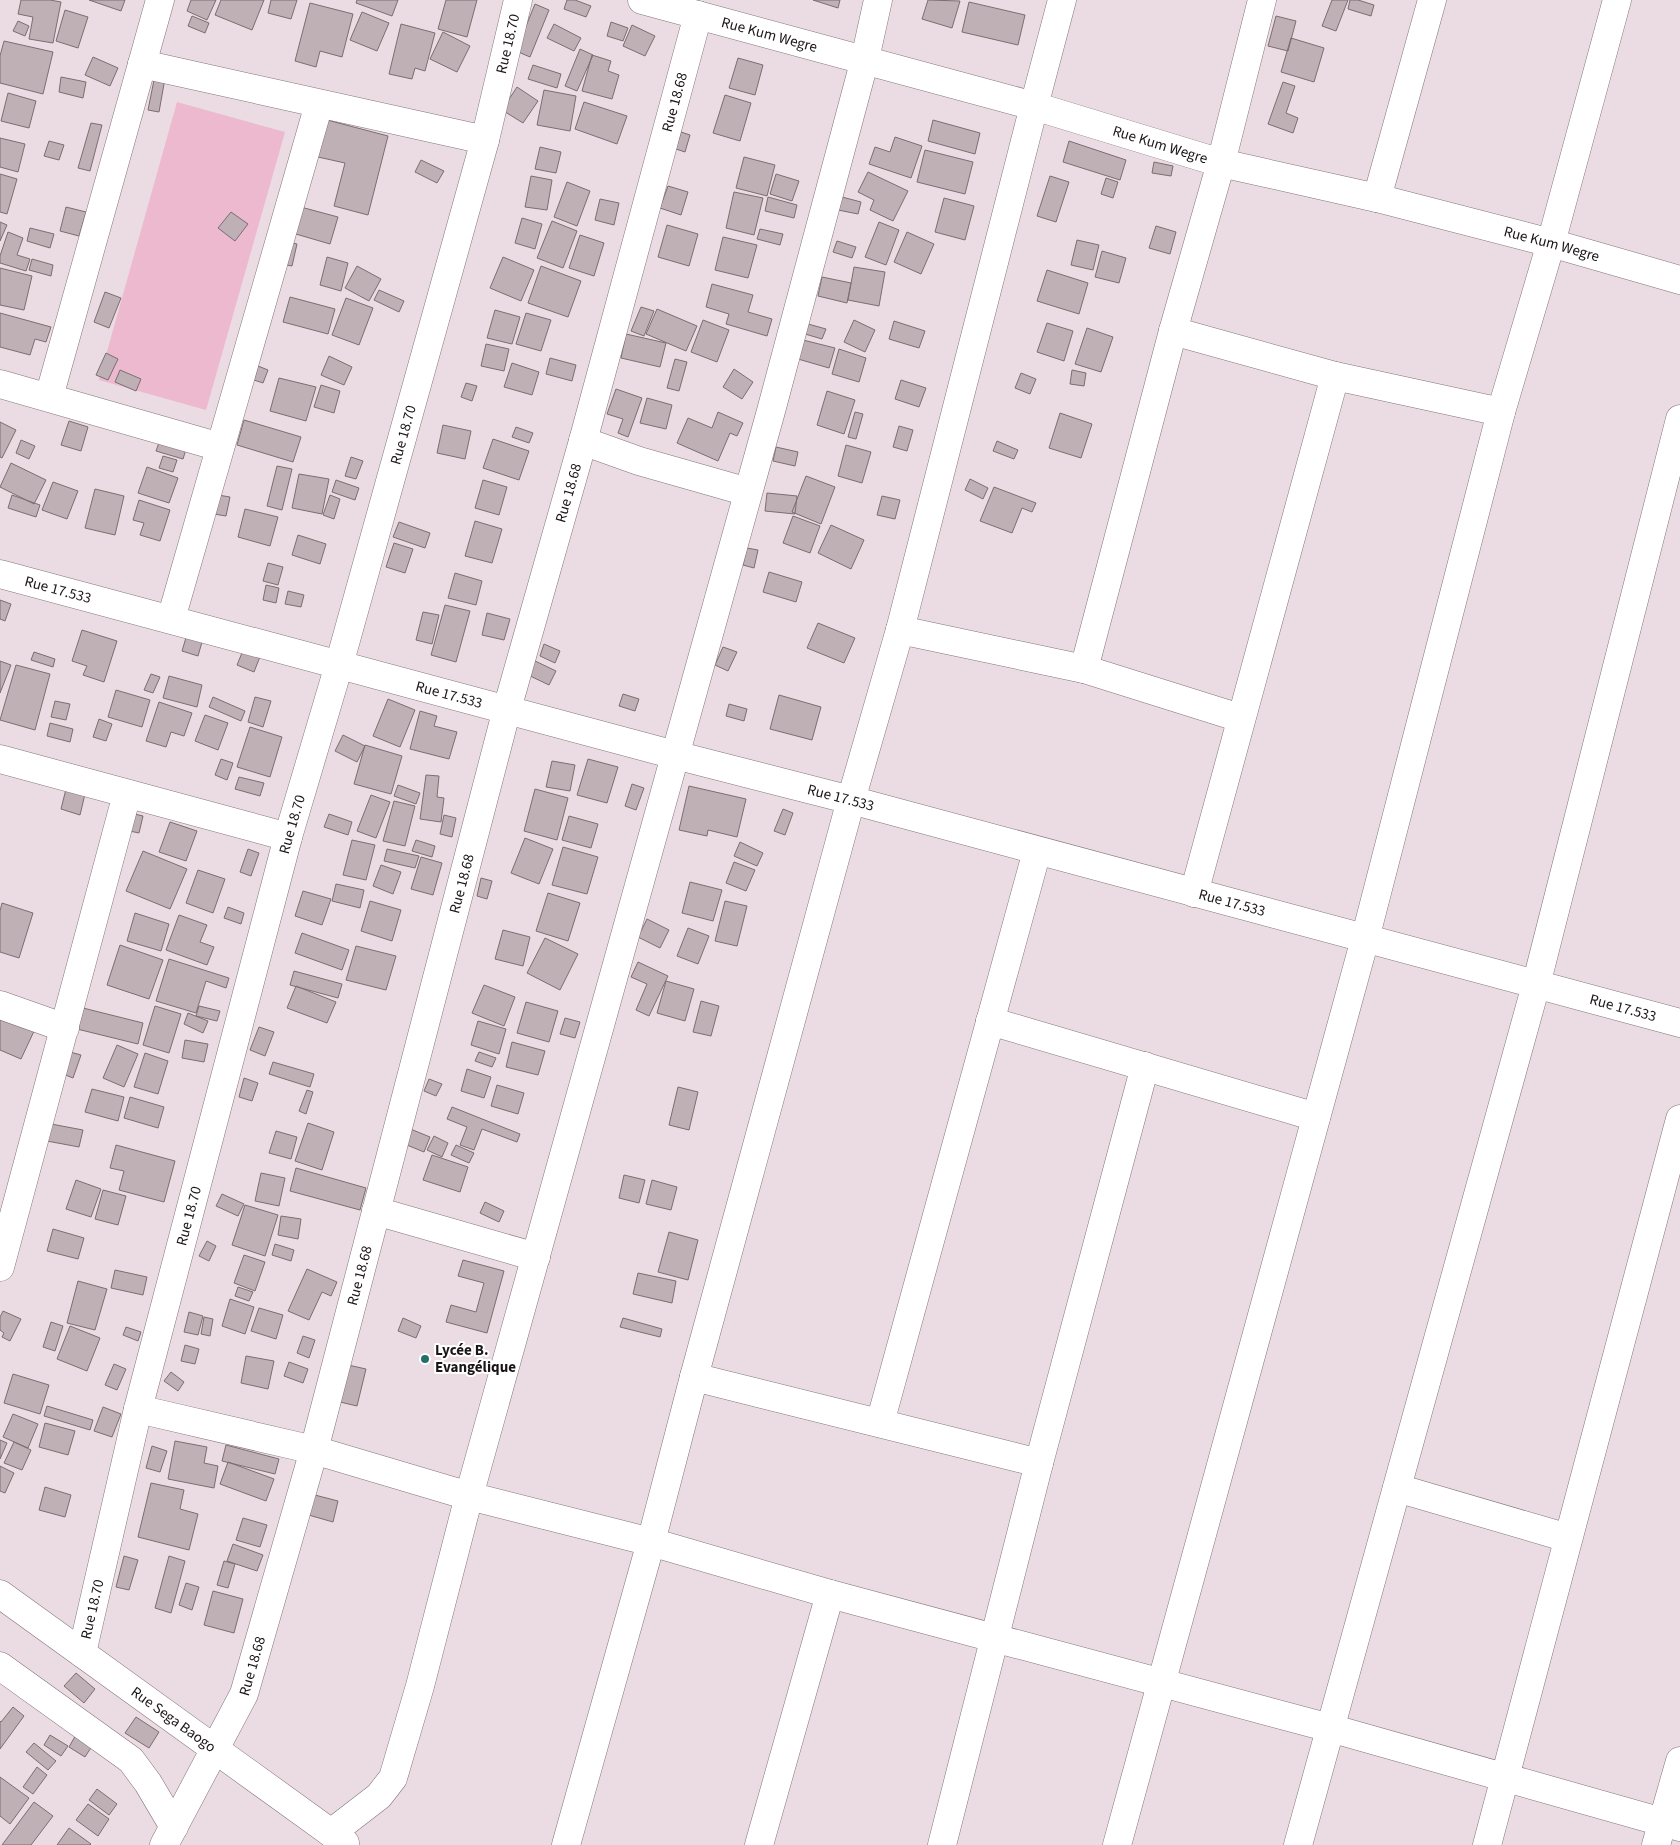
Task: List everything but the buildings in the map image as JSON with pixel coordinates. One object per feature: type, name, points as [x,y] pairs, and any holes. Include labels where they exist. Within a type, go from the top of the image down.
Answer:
[{"type":"street","points":[[49,397],[160,0]]},
{"type":"street","name":"Rue 18.70","points":[[82,1653],[138,1409],[288,837],[339,665],[485,140],[518,0]]},
{"type":"street","name":"Rue Kum Wegre","points":[[642,0],[1034,106],[1221,163],[1377,198],[1551,243],[1680,280]]},
{"type":"street","points":[[339,1839],[393,1778],[420,1686],[469,1496],[748,492],[865,59],[878,0]]},
{"type":"street","points":[[566,1845],[651,1542],[851,800],[900,630],[1062,0]]},
{"type":"street","points":[[1084,669],[1173,331],[1221,163],[1262,0]]},
{"type":"street","points":[[1377,198],[1432,0]]},
{"type":"street","points":[[1117,1845],[1365,939],[1501,412],[1551,243],[1617,0]]},
{"type":"street","name":"Rue 18.68","points":[[169,1836],[244,1694],[314,1450],[507,709],[583,441],[698,15]]},
{"type":"street","points":[[142,64],[485,140]]},
{"type":"street","points":[[171,619],[319,104]]},
{"type":"street","points":[[1173,331],[1335,376],[1501,412]]},
{"type":"street","points":[[1194,893],[1240,718],[1335,376]]},
{"type":"street","points":[[0,384],[220,447]]},
{"type":"street","points":[[1298,1845],[1536,985],[1680,420]]},
{"type":"street","points":[[583,441],[639,461],[748,492]]},
{"type":"street","name":"Rue 17.533","points":[[0,574],[507,709],[675,756],[851,800],[1680,1023]]},
{"type":"street","points":[[900,630],[1084,669],[1240,718]]},
{"type":"street","points":[[0,759],[288,837]]},
{"type":"street","points":[[0,1267],[127,794]]},
{"type":"street","points":[[880,1423],[1037,851]]},
{"type":"street","points":[[0,1006],[65,1028]]},
{"type":"street","points":[[990,1022],[1316,1117]]},
{"type":"street","points":[[942,1845],[996,1638],[1039,1462],[1145,1066]]},
{"type":"street","points":[[1487,1845],[1680,1119]]},
{"type":"street","points":[[376,1211],[536,1257]]},
{"type":"street","points":[[694,1377],[1039,1462]]},
{"type":"street","points":[[138,1409],[314,1450],[469,1496],[651,1542],[830,1594],[1330,1728],[1506,1778],[1666,1831],[1680,1761]]},
{"type":"street","points":[[1397,1488],[1568,1538]]},
{"type":"street","name":"Rue Sega Baogo","points":[[0,1594],[339,1839]]},
{"type":"street","points":[[759,1845],[830,1594]]},
{"type":"street","points":[[0,1666],[131,1760],[148,1782],[169,1836]]},
{"type":"shaded area","points":[[177,102],[285,132],[206,410],[99,380]]},
{"type":"place","name":"Lycée B. Evangélique","points":[[425,1359]]}]
